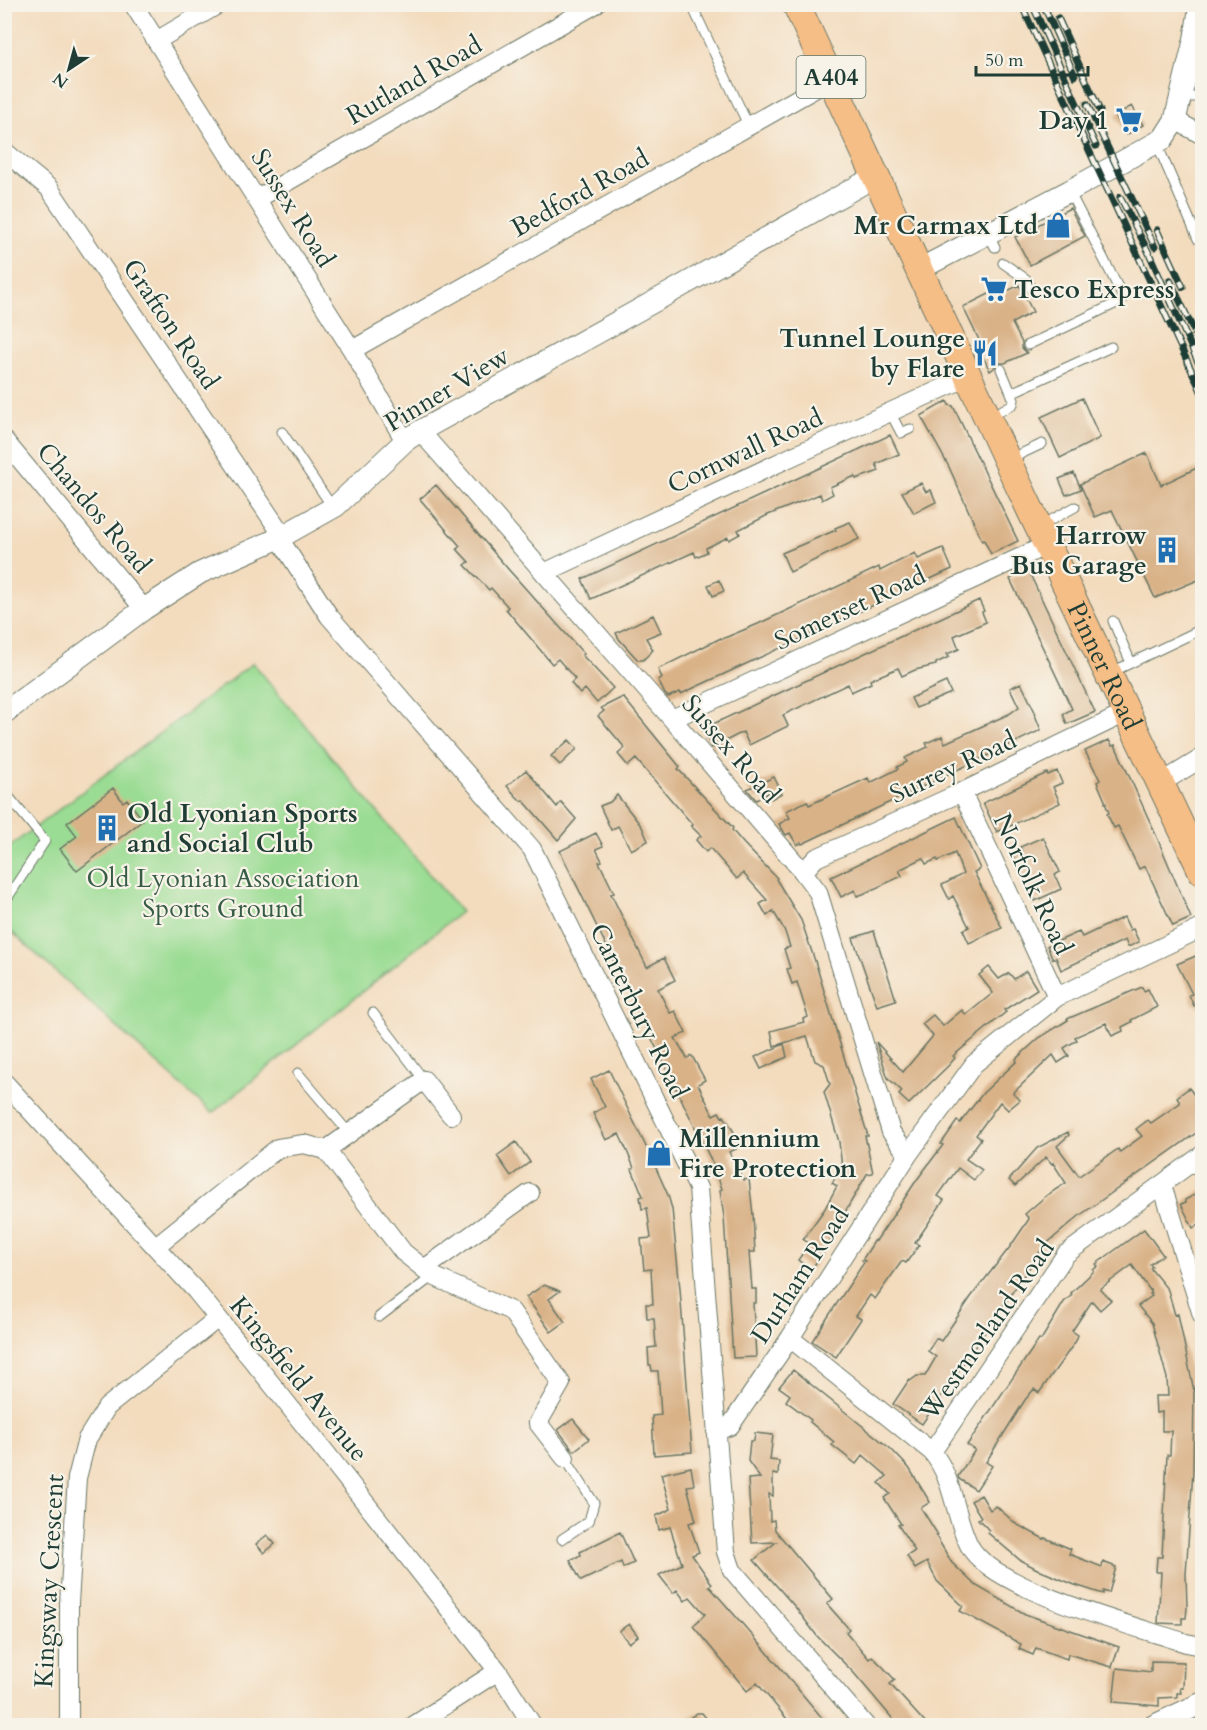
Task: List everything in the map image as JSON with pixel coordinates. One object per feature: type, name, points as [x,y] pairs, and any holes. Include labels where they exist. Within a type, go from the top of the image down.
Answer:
[{"type":"main road","name":"Pinner Road","points":[[796,4],[1044,535],[1120,668],[1128,712],[1203,871]]},
{"type":"street","name":"Sussex Road","points":[[133,4],[352,350],[412,436],[544,573],[672,718],[818,892],[891,1132],[909,1155]]},
{"type":"street","points":[[156,41],[219,4]]},
{"type":"street","name":"Rutland Road","points":[[257,199],[596,4]]},
{"type":"street","points":[[920,269],[992,240],[1069,191],[1163,139],[1175,120],[1195,37],[1200,4]]},
{"type":"street","name":"Bedford Road","points":[[352,350],[832,79]]},
{"type":"street","points":[[1175,120],[1203,135]]},
{"type":"street","name":"Grafton Road","points":[[4,151],[49,188],[277,527],[279,538]]},
{"type":"street","name":"Pinner View","points":[[7,706],[144,609],[200,573],[279,538],[333,508],[412,436],[876,176]]},
{"type":"street","name":"Cornwall Road","points":[[544,573],[970,376]]},
{"type":"street","name":"Chandos Road","points":[[4,440],[144,609]]},
{"type":"street","name":"Somerset Road","points":[[672,718],[1044,535]]},
{"type":"street","name":"Canterbury Road","points":[[279,538],[329,616],[532,849],[547,879],[698,1188],[726,1552],[732,1570],[866,1725]]},
{"type":"street","name":"Surrey Road","points":[[803,872],[816,858],[962,792],[1128,712]]},
{"type":"street","points":[[1161,783],[1203,758]]},
{"type":"street","name":"Norfolk Road","points":[[962,792],[1058,997]]},
{"type":"street","name":"Durham Road","points":[[716,1431],[730,1426],[909,1155],[974,1064],[1058,997],[1203,928]]},
{"type":"street","points":[[326,1150],[424,1080],[451,1115]]},
{"type":"street","name":"Kingsfield Avenue","points":[[4,1082],[156,1246],[218,1318],[498,1671],[533,1725]]},
{"type":"street","points":[[156,1246],[278,1148],[304,1144],[326,1150],[403,1252],[428,1272],[511,1311],[561,1383],[538,1423],[564,1458]]},
{"type":"street","name":"Westmorland Road","points":[[932,1452],[1066,1254],[1203,1155]]},
{"type":"street","points":[[1162,1185],[1203,1315]]},
{"type":"street","points":[[428,1272],[530,1193]]},
{"type":"street","name":"Kingsway Crescent","points":[[69,1725],[69,1603],[76,1478],[87,1439],[107,1407],[218,1318]]},
{"type":"street","points":[[790,1338],[932,1452],[943,1466],[969,1546],[985,1565],[1042,1596],[1186,1643],[1203,1646]]},
{"type":"street","points":[[413,1725],[498,1671]]},
{"type":"street","points":[[1154,1725],[1203,1703]]},
{"type":"lane","points":[[694,10],[749,127]]},
{"type":"lane","points":[[1181,97],[1203,97]]},
{"type":"lane","points":[[1157,144],[1198,239]]},
{"type":"lane","points":[[1028,345],[1120,301],[1122,297],[1069,191]]},
{"type":"lane","points":[[1003,262],[1026,279],[1034,293]]},
{"type":"lane","points":[[1011,393],[1112,347]]},
{"type":"lane","points":[[989,417],[1011,407],[1014,400],[1001,369]]},
{"type":"lane","points":[[890,412],[901,433],[910,429]]},
{"type":"lane","points":[[282,432],[333,508]]},
{"type":"lane","points":[[1008,460],[1042,444]]},
{"type":"lane","points":[[1044,535],[1075,507]]},
{"type":"lane","points":[[1113,621],[1120,668],[1203,629]]},
{"type":"lane","points":[[4,791],[45,841],[4,903]]},
{"type":"lane","points":[[373,1013],[424,1080]]},
{"type":"lane","points":[[298,1073],[349,1133]]},
{"type":"lane","points":[[379,1317],[428,1272]]},
{"type":"lane","points":[[562,1539],[589,1521],[594,1503],[564,1458]]},
{"type":"green space","name":"Old Lyonian Association Sports Ground","points":[[253,663],[461,912],[212,1113],[5,926],[5,850]]},
{"type":"building","name":"Day 1","points":[[1132,106],[1143,125],[1126,135],[1115,115]]},
{"type":"building","name":"Mr Carmax Ltd","points":[[1070,208],[1085,236],[1030,265],[1015,237]]},
{"type":"building","points":[[1019,285],[1033,312],[1012,323],[1022,343],[1022,348],[1027,353],[1005,363],[998,363],[990,371],[979,348],[982,346],[963,307],[995,291],[998,296]]},
{"type":"building","points":[[1082,398],[1100,438],[1060,458],[1041,417]]},
{"type":"building","points":[[947,401],[953,406],[1018,541],[991,554],[984,540],[982,541],[949,467],[921,416]]},
{"type":"building","points":[[890,435],[899,454],[876,464],[879,471],[856,479],[855,476],[830,487],[833,494],[822,500],[820,494],[768,515],[738,530],[740,534],[729,540],[728,537],[706,548],[707,552],[696,557],[694,552],[591,599],[582,579]]},
{"type":"building","name":"Harrow Bus Garage","points":[[1147,453],[1161,485],[1203,465],[1203,578],[1155,598],[1112,510],[1095,517],[1080,484]]},
{"type":"building","points":[[1074,473],[1081,489],[1066,495],[1059,479]]},
{"type":"building","points":[[921,483],[926,492],[931,490],[936,502],[914,513],[902,492]]},
{"type":"building","points":[[436,485],[613,688],[597,703],[585,689],[580,694],[571,683],[575,679],[558,659],[552,664],[506,609],[508,607],[465,565],[469,562],[457,549],[460,546],[420,499]]},
{"type":"building","points":[[850,522],[859,539],[790,572],[782,553]]},
{"type":"building","points":[[943,548],[952,569],[681,694],[680,692],[668,697],[658,680],[662,678],[658,669],[721,638],[758,624],[879,567],[880,571],[915,553],[918,559]]},
{"type":"building","points":[[1028,570],[1095,712],[1067,724],[1063,714],[1072,709],[1010,579]]},
{"type":"building","points":[[719,580],[724,591],[713,596],[708,585]]},
{"type":"building","points":[[979,600],[986,622],[954,636],[959,649],[947,654],[949,657],[936,665],[902,676],[898,668],[870,680],[871,683],[851,692],[848,684],[783,715],[788,726],[749,745],[743,732],[712,748],[702,729]]},
{"type":"building","points":[[653,615],[661,632],[646,638],[653,650],[643,660],[638,660],[616,633]]},
{"type":"building","points":[[946,682],[951,693],[916,708],[911,698]]},
{"type":"building","points":[[1021,683],[1041,730],[802,844],[797,845],[790,833],[786,835],[779,824],[790,818],[786,811],[807,801],[809,805],[868,778],[870,783],[898,769],[897,767],[907,762],[905,758],[928,747],[926,743],[942,736],[945,743],[1009,714],[1019,707],[1010,688]]},
{"type":"building","points":[[623,697],[680,767],[678,769],[777,878],[801,920],[815,961],[868,1136],[865,1136],[873,1173],[867,1174],[830,1238],[832,1239],[811,1270],[798,1260],[809,1244],[803,1239],[824,1210],[837,1186],[832,1183],[842,1167],[839,1142],[824,1092],[830,1084],[824,1065],[815,1061],[807,1036],[774,1046],[771,1031],[804,1022],[803,1019],[808,1017],[797,982],[792,984],[787,969],[790,968],[784,949],[790,947],[784,929],[773,911],[767,916],[760,904],[767,900],[743,873],[737,879],[710,848],[706,852],[696,840],[701,836],[691,826],[693,825],[636,759],[628,766],[618,754],[625,748],[598,716],[604,711],[601,708]]},
{"type":"building","points":[[569,740],[577,749],[560,765],[551,756]]},
{"type":"building","points":[[1109,740],[1112,746],[1115,745],[1191,918],[1173,926],[1145,866],[1139,869],[1118,826],[1114,828],[1097,782],[1100,780],[1085,751]]},
{"type":"building","points":[[526,770],[557,807],[561,802],[576,819],[558,840],[523,800],[521,801],[507,786]]},
{"type":"building","points":[[1057,771],[1062,783],[1053,787],[1060,803],[997,832],[983,803],[1047,773],[1048,775]]},
{"type":"building","points":[[774,777],[782,793],[771,799],[768,793],[756,800],[747,789]]},
{"type":"building","name":"Old Lyonian Sports and Social Club","points":[[113,788],[123,802],[127,799],[143,820],[77,871],[60,849],[77,836],[67,823]]},
{"type":"building","points":[[617,795],[642,827],[648,841],[631,850],[618,826],[611,830],[600,806],[610,802]]},
{"type":"building","points":[[956,817],[980,869],[974,872],[1002,928],[969,943],[963,930],[969,927],[953,896],[949,899],[942,885],[963,874],[955,853],[926,864],[923,858],[899,870],[902,876],[863,894],[857,896],[855,890],[841,897],[831,877]]},
{"type":"building","points":[[596,833],[603,846],[596,849],[602,861],[599,862],[614,893],[611,894],[647,967],[664,958],[675,980],[658,989],[670,1013],[675,1011],[686,1033],[675,1038],[687,1058],[692,1056],[705,1080],[698,1084],[713,1115],[719,1112],[722,1117],[724,1116],[737,1137],[732,1139],[736,1149],[729,1152],[743,1180],[749,1179],[755,1252],[749,1252],[752,1289],[756,1289],[756,1303],[753,1303],[756,1357],[733,1358],[724,1217],[720,1190],[722,1189],[713,1164],[560,851]]},
{"type":"building","points":[[1043,837],[1060,872],[1055,875],[1061,889],[1035,901],[1013,856],[1022,851],[1020,847]]},
{"type":"building","points":[[1124,917],[1139,942],[1128,947],[1125,940],[1061,970],[1056,958],[1053,959],[1047,946],[1079,932],[1082,937]]},
{"type":"building","points":[[874,931],[896,1000],[877,1006],[853,938]]},
{"type":"building","points":[[1203,953],[1203,1016],[1197,1004],[1194,1006],[1189,995],[1192,994],[1177,964]]},
{"type":"building","points":[[989,967],[999,979],[1009,973],[1014,979],[1026,971],[1037,989],[1004,1010],[1006,1012],[953,1056],[955,1058],[949,1065],[909,1104],[899,1095],[902,1091],[888,1078],[876,1042],[903,1072],[933,1036],[922,1024],[933,1015],[943,1026],[962,1010],[966,1015],[993,993],[979,975]]},
{"type":"building","points":[[1142,987],[1144,991],[1148,989],[1157,1007],[1131,1020],[1132,1022],[1122,1027],[1123,1031],[1112,1036],[1106,1023],[1075,1037],[1077,1040],[1064,1048],[1069,1056],[1058,1063],[1053,1055],[1013,1093],[1020,1100],[1008,1110],[1000,1102],[976,1135],[981,1139],[966,1159],[982,1170],[974,1180],[958,1168],[938,1196],[944,1200],[915,1243],[919,1245],[906,1263],[902,1261],[875,1299],[870,1295],[856,1316],[861,1319],[836,1357],[812,1341],[865,1261],[862,1260],[875,1240],[943,1145],[941,1144],[957,1121],[960,1123],[983,1093],[1039,1038],[1067,1019]]},
{"type":"building","points":[[784,1044],[787,1057],[761,1069],[755,1057]]},
{"type":"building","points":[[609,1070],[650,1155],[672,1209],[692,1452],[654,1455],[652,1416],[661,1415],[658,1371],[652,1371],[649,1365],[648,1348],[656,1347],[654,1318],[647,1318],[646,1304],[653,1304],[651,1269],[644,1270],[641,1239],[651,1238],[647,1208],[642,1209],[640,1197],[643,1196],[627,1151],[619,1134],[606,1140],[593,1113],[605,1107],[591,1079]]},
{"type":"building","points":[[1189,1088],[1203,1107],[1203,1128],[1079,1216],[1044,1246],[922,1424],[893,1404],[909,1380],[917,1376],[925,1376],[936,1357],[928,1351],[936,1338],[941,1341],[971,1297],[1010,1247],[1029,1219],[1025,1214],[1047,1195],[1066,1183],[1053,1163],[1046,1157],[1015,1186],[1009,1180],[1037,1148],[1068,1132],[1069,1135],[1057,1146],[1079,1176],[1118,1149],[1120,1152],[1142,1136],[1136,1129],[1148,1120],[1151,1123],[1180,1103],[1177,1097]]},
{"type":"building","points":[[516,1142],[530,1162],[511,1176],[497,1156]]},
{"type":"building","points":[[1203,1190],[1203,1223],[1193,1228],[1181,1204]]},
{"type":"building","points":[[1144,1229],[1163,1255],[1150,1264],[1152,1267],[1150,1268],[1168,1290],[1175,1315],[1178,1314],[1194,1391],[1193,1471],[1186,1574],[1187,1608],[1186,1618],[1182,1618],[1182,1624],[1158,1623],[1161,1572],[1156,1572],[1157,1557],[1162,1557],[1167,1455],[1170,1455],[1171,1431],[1162,1431],[1162,1412],[1156,1413],[1155,1396],[1168,1396],[1167,1378],[1152,1323],[1138,1306],[1152,1296],[1150,1294],[1152,1293],[1132,1265],[1100,1289],[1111,1300],[1100,1310],[1092,1301],[1072,1331],[1078,1335],[1076,1341],[1039,1393],[1034,1389],[1025,1400],[986,1462],[992,1466],[976,1490],[958,1476],[975,1450],[967,1445],[1039,1339],[1041,1340],[1064,1302],[1094,1271],[1098,1266],[1096,1264]]},
{"type":"building","points":[[544,1285],[560,1291],[549,1299],[565,1322],[551,1332],[526,1297]]},
{"type":"building","points":[[793,1370],[891,1449],[909,1468],[930,1502],[921,1508],[938,1535],[936,1536],[952,1563],[975,1585],[1025,1614],[1119,1647],[1112,1667],[1068,1654],[1067,1659],[1036,1648],[1033,1655],[1019,1649],[1021,1644],[960,1611],[963,1606],[937,1581],[927,1562],[915,1569],[907,1556],[915,1551],[884,1498],[890,1494],[879,1483],[887,1476],[863,1455],[856,1464],[832,1445],[834,1442],[810,1422],[811,1420],[786,1401],[790,1395],[779,1387]]},
{"type":"building","points":[[573,1419],[589,1439],[574,1451],[558,1430]]},
{"type":"building","points":[[755,1433],[773,1435],[770,1460],[779,1461],[778,1475],[773,1474],[773,1496],[769,1494],[770,1521],[774,1520],[775,1530],[833,1599],[827,1604],[849,1629],[846,1632],[869,1659],[872,1656],[895,1680],[890,1684],[927,1725],[898,1725],[853,1672],[817,1636],[754,1560],[776,1542],[752,1543],[748,1479],[760,1478],[748,1461],[750,1441],[754,1441]]},
{"type":"building","points":[[691,1467],[694,1485],[687,1486],[696,1521],[689,1523],[699,1552],[692,1555],[712,1584],[709,1586],[828,1725],[792,1725],[757,1683],[747,1691],[693,1626],[705,1614],[690,1597],[685,1601],[677,1590],[673,1593],[659,1575],[682,1564],[670,1527],[659,1530],[656,1516],[671,1509],[661,1474]]},
{"type":"building","points":[[981,1495],[990,1510],[996,1506],[1016,1524],[1044,1539],[1071,1549],[1069,1554],[1102,1567],[1103,1562],[1116,1567],[1109,1593],[1103,1591],[1103,1594],[1075,1585],[1020,1560],[988,1533],[987,1528],[978,1519],[981,1517],[971,1501]]},
{"type":"building","points":[[620,1532],[634,1563],[623,1568],[621,1562],[581,1581],[570,1560],[581,1555],[580,1552]]},
{"type":"building","points":[[267,1535],[275,1544],[264,1553],[256,1544]]},
{"type":"building","points":[[629,1624],[638,1636],[629,1643],[619,1631]]},
{"type":"building","points":[[1151,1661],[1184,1662],[1181,1693],[1177,1693],[1177,1697],[1159,1698],[1159,1706],[1113,1702],[1117,1668],[1151,1672]]},
{"type":"building","points":[[697,1713],[702,1713],[712,1725],[696,1725],[690,1718]]},
{"type":"railway","points":[[1021,4],[1202,393]]},
{"type":"railway","points":[[1032,4],[1096,146]]},
{"type":"railway","points":[[1043,4],[1075,76]]},
{"type":"railway","points":[[1058,18],[1100,111]]},
{"type":"railway","points":[[1087,104],[1155,247]]},
{"type":"railway","points":[[1120,197],[1148,251],[1202,371]]},
{"type":"railway","points":[[1157,230],[1183,287]]},
{"type":"railway","points":[[1170,280],[1202,348]]},
{"type":"place","name":"Day 1","points":[[1129,120]]},
{"type":"place","name":"Mr Carmax Ltd","points":[[1058,225]]},
{"type":"place","name":"Tesco Express","points":[[994,289]]},
{"type":"place","name":"Tunnel Lounge by Flare","points":[[985,353]]},
{"type":"place","name":"Harrow Bus Garage","points":[[1167,550]]},
{"type":"place","name":"Old Lyonian Sports and Social Club","points":[[107,828]]},
{"type":"place","name":"Millennium Fire Protection","points":[[659,1153]]}]
